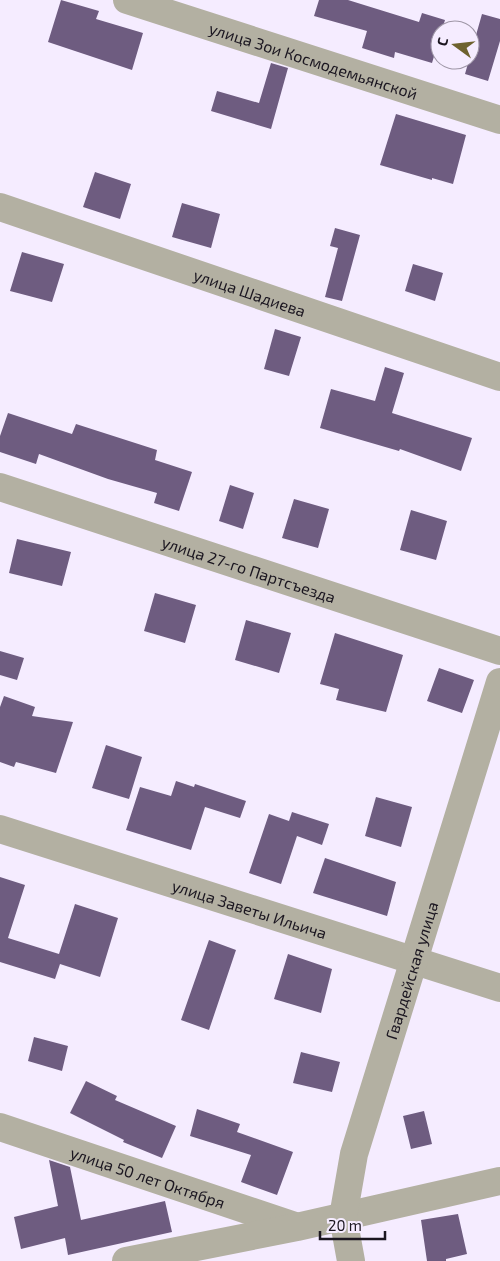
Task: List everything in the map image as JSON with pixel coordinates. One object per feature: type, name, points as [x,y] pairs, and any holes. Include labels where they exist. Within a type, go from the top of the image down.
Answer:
[{"type":"street","name":"улица Зои Космодемьянской","points":[[127,0],[500,120]]},
{"type":"street","name":"улица Шадиева","points":[[0,207],[500,377]]},
{"type":"street","name":"улица 27-го Партсъезда","points":[[0,487],[500,651]]},
{"type":"street","name":"Гвардейская улица","points":[[351,1261],[343,1216],[354,1154],[500,682]]},
{"type":"street","name":"улица Заветы Ильича","points":[[0,830],[500,988]]},
{"type":"street","name":"улица 50 лет Октября","points":[[0,1127],[297,1227]]},
{"type":"street","points":[[126,1261],[297,1227],[500,1181]]},
{"type":"building","points":[[61,0],[99,11],[96,19],[143,33],[132,70],[48,42]]},
{"type":"building","points":[[319,0],[348,0],[419,22],[422,13],[445,20],[430,20],[430,62],[395,52],[394,58],[362,48],[367,31],[314,16]]},
{"type":"building","points":[[482,14],[500,19],[500,41],[488,81],[465,74],[466,70],[480,70],[480,21]]},
{"type":"building","points":[[271,63],[288,68],[271,129],[211,111],[217,91],[259,103]]},
{"type":"building","points":[[396,114],[466,135],[453,184],[380,165]]},
{"type":"building","points":[[95,172],[131,184],[120,219],[83,207]]},
{"type":"building","points":[[182,203],[220,214],[211,248],[172,237]]},
{"type":"building","points":[[335,228],[360,235],[342,301],[325,297],[338,248],[330,246]]},
{"type":"building","points":[[22,252],[64,264],[52,302],[10,291]]},
{"type":"building","points":[[413,264],[443,273],[435,301],[405,291]]},
{"type":"building","points":[[275,329],[301,337],[289,376],[264,369]]},
{"type":"building","points":[[385,367],[404,373],[392,413],[472,438],[461,471],[400,449],[399,451],[320,428],[331,389],[375,401]]},
{"type":"building","points":[[8,413],[72,434],[76,424],[157,450],[155,460],[192,472],[179,511],[154,503],[157,493],[108,479],[39,454],[36,464],[0,452],[0,436]]},
{"type":"building","points":[[230,485],[254,493],[243,529],[219,521]]},
{"type":"building","points":[[294,499],[329,509],[318,548],[282,538]]},
{"type":"building","points":[[411,510],[447,521],[436,560],[400,550]]},
{"type":"building","points":[[17,539],[71,552],[62,586],[9,573]]},
{"type":"building","points":[[155,593],[196,605],[185,643],[144,631]]},
{"type":"building","points":[[246,620],[291,633],[279,673],[235,660]]},
{"type":"building","points":[[335,633],[403,655],[386,712],[336,700],[339,689],[320,684]]},
{"type":"building","points":[[0,651],[24,658],[17,680],[0,675]]},
{"type":"building","points":[[439,668],[474,680],[462,713],[427,701]]},
{"type":"building","points":[[4,696],[35,707],[32,716],[73,722],[56,773],[16,762],[14,767],[0,762],[0,707]]},
{"type":"building","points":[[106,745],[142,757],[129,799],[92,788]]},
{"type":"building","points":[[176,781],[194,787],[195,784],[246,801],[240,818],[205,807],[191,850],[126,830],[140,787],[171,796]]},
{"type":"building","points":[[376,797],[412,807],[401,847],[365,836]]},
{"type":"building","points":[[292,812],[329,824],[322,845],[297,836],[281,884],[249,873],[269,814],[289,821]]},
{"type":"building","points":[[325,858],[396,882],[387,916],[313,893]]},
{"type":"building","points":[[0,877],[25,885],[8,938],[59,954],[75,904],[118,918],[100,977],[60,964],[55,979],[0,962]]},
{"type":"building","points":[[209,940],[236,950],[209,1030],[181,1020]]},
{"type":"building","points":[[288,954],[332,969],[321,1013],[274,999]]},
{"type":"building","points":[[34,1037],[68,1046],[62,1071],[28,1061]]},
{"type":"building","points":[[301,1052],[340,1062],[332,1092],[293,1083]]},
{"type":"building","points":[[86,1081],[117,1096],[115,1100],[176,1126],[162,1158],[123,1142],[124,1140],[70,1113]]},
{"type":"building","points":[[197,1109],[240,1124],[237,1132],[293,1152],[277,1195],[241,1182],[251,1155],[190,1136]]},
{"type":"building","points":[[424,1111],[432,1144],[411,1149],[403,1116]]},
{"type":"building","points":[[49,1160],[70,1167],[81,1220],[165,1201],[172,1232],[68,1255],[65,1238],[21,1249],[14,1217],[58,1206]]},
{"type":"building","points":[[458,1214],[467,1254],[446,1259],[446,1261],[427,1261],[421,1220]]}]
